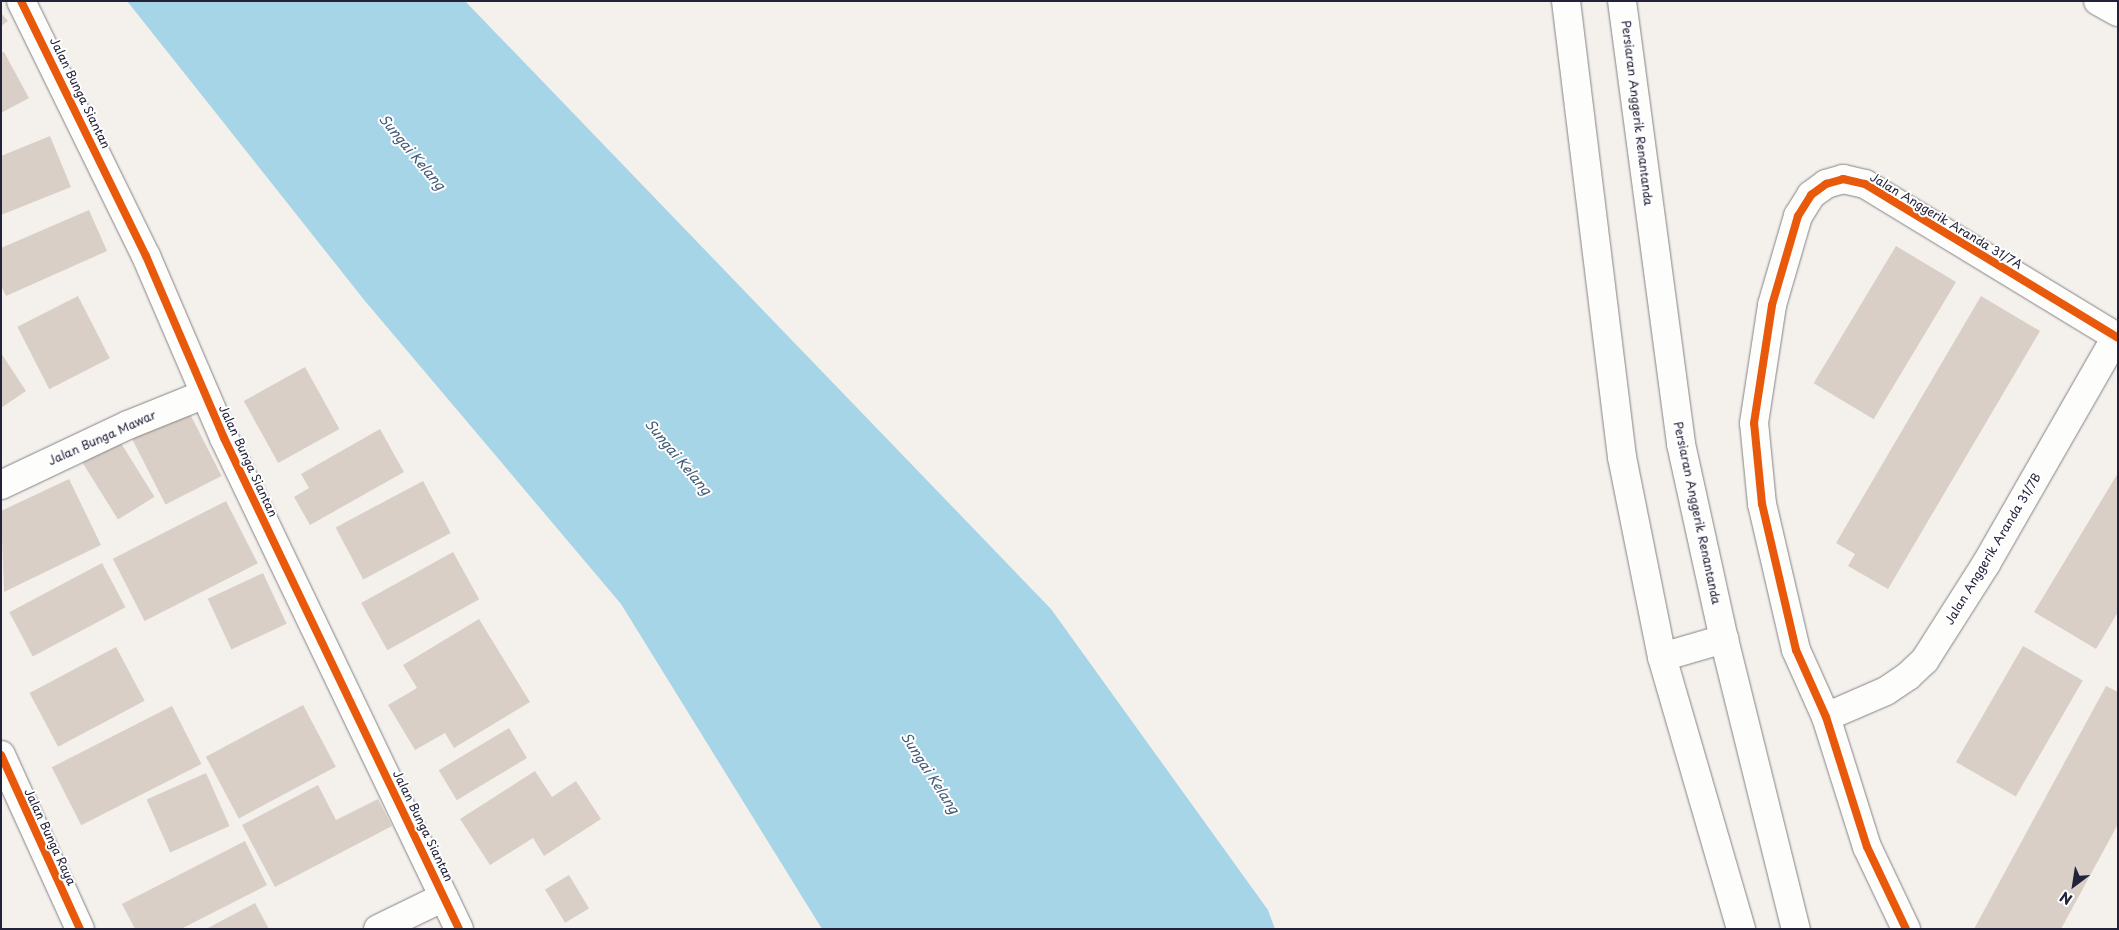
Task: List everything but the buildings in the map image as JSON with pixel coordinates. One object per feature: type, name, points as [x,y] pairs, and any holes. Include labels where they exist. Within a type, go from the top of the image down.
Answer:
[{"type":"street","name":"Jalan Bunga Siantan","points":[[21,1],[146,256],[204,394],[460,929]]},
{"type":"street","points":[[1566,1],[1622,457],[1662,657],[1741,929]]},
{"type":"street","name":"Persiaran Anggerik Renantanda","points":[[1622,1],[1681,444],[1724,639],[1796,929]]},
{"type":"street","points":[[2098,1],[2118,12]]},
{"type":"street","name":"Jalan Anggerik Aranda 31/7A","points":[[1906,929],[1867,847],[1826,717],[1796,650],[1762,504],[1754,423],[1772,305],[1798,216],[1811,195],[1826,184],[1843,179],[1865,184],[2117,338]]},
{"type":"street","name":"Jalan Anggerik Aranda 31/7B","points":[[1826,717],[1886,691],[1925,660],[1986,564],[2117,338]]},
{"type":"street","name":"Jalan Bunga Mawar","points":[[1,484],[128,425],[204,394]]},
{"type":"street","points":[[1662,657],[1724,639]]},
{"type":"street","name":"Jalan Bunga Raya","points":[[1,754],[9,796],[80,929]]},
{"type":"street","points":[[378,929],[444,897]]},
{"type":"water","name":"Sungai Kelang","points":[[127,1],[465,1],[1051,609],[1268,910],[1275,929],[822,929],[621,604],[365,301]]},
{"type":"cycle path","points":[[21,1],[146,256],[224,438],[459,929]]},
{"type":"cycle path","points":[[1906,929],[1867,847],[1826,717],[1796,650],[1762,504],[1754,423],[1772,305],[1798,216],[1811,195],[1826,184],[1843,179],[1865,184],[2118,338]]},
{"type":"cycle path","points":[[1,755],[80,929]]}]
